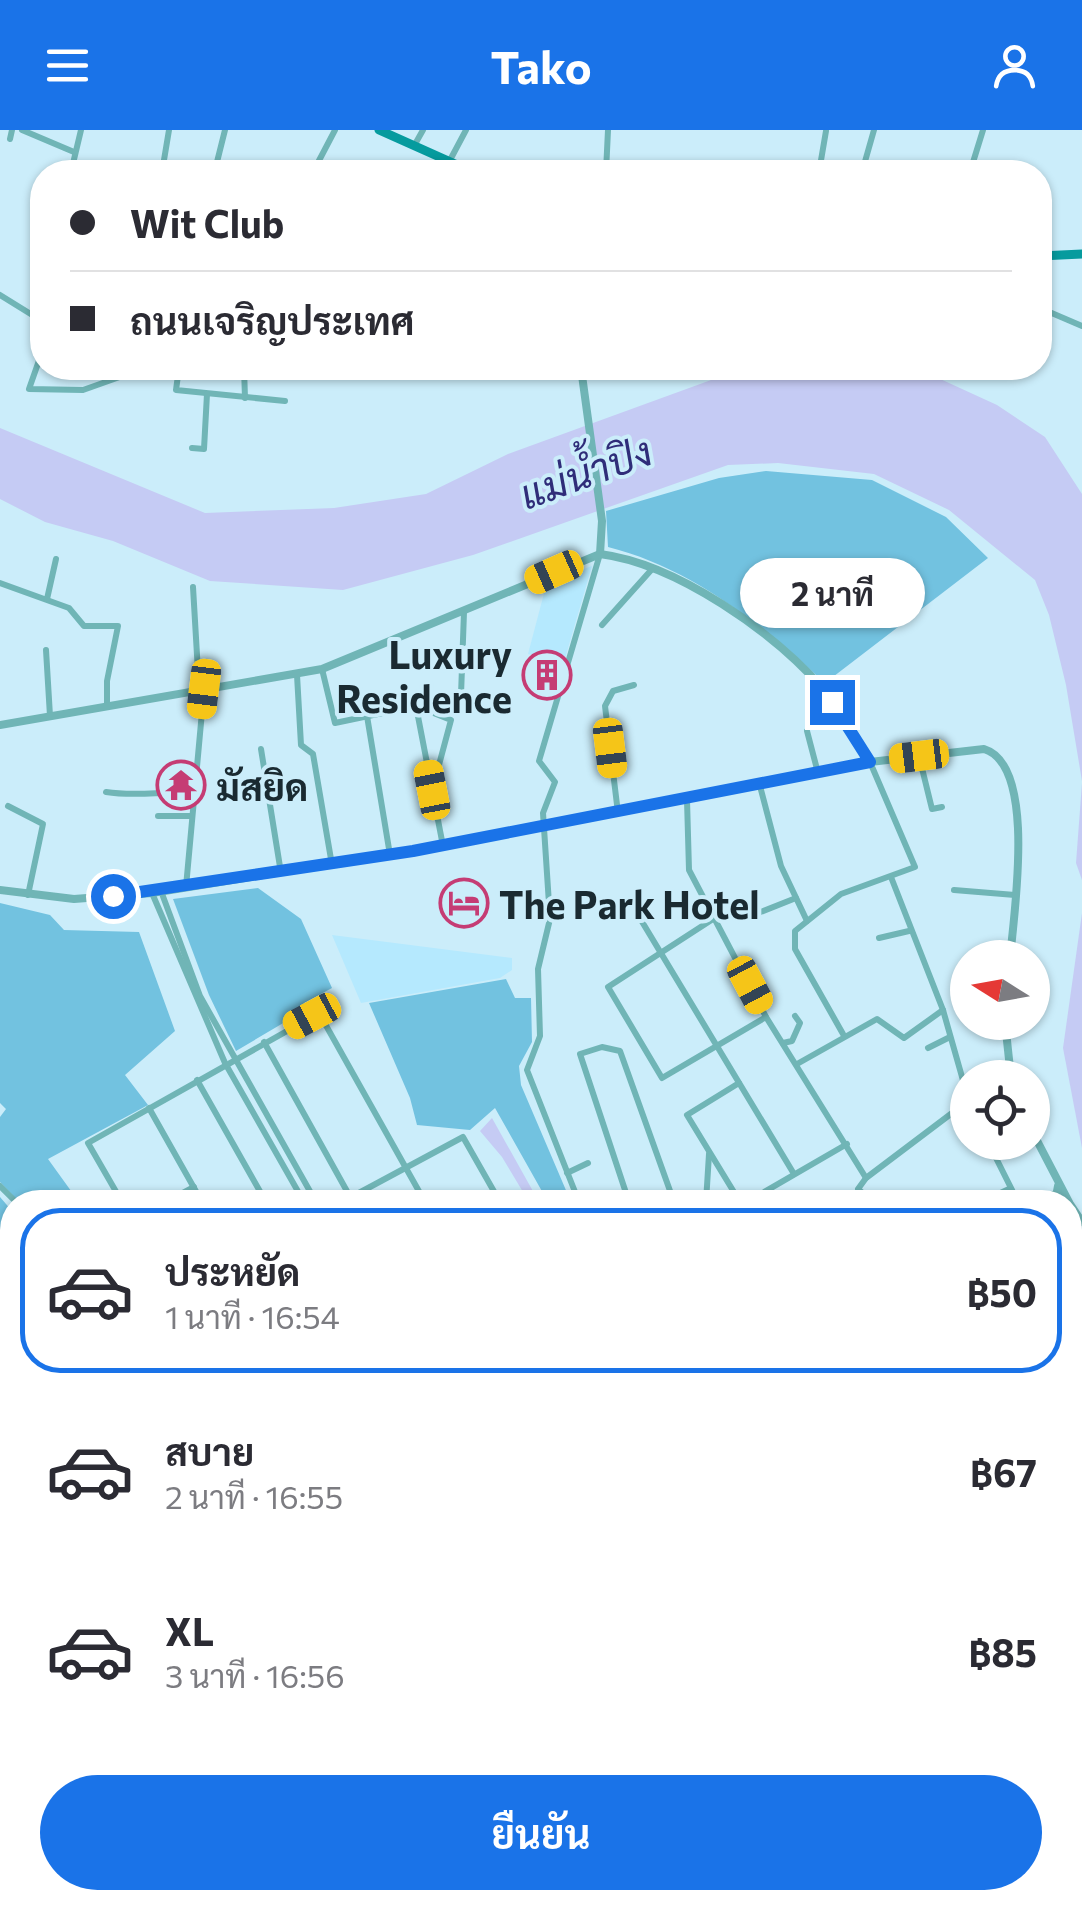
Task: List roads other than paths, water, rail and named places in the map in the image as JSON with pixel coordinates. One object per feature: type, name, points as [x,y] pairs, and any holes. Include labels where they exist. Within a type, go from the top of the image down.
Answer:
[{"type":"main road","points":[[379,130],[446,160]]},
{"type":"main road","points":[[1052,255],[1082,254]]},
{"type":"street","points":[[10,139],[12,130]]},
{"type":"street","points":[[22,130],[74,152]]},
{"type":"street","points":[[72,160],[81,130]]},
{"type":"street","points":[[164,160],[169,130]]},
{"type":"street","points":[[217,160],[224,130]]},
{"type":"street","points":[[319,160],[335,130]]},
{"type":"street","points":[[414,146],[422,130]]},
{"type":"street","points":[[451,160],[466,130]]},
{"type":"street","points":[[607,160],[608,130]]},
{"type":"street","points":[[865,160],[874,130]]},
{"type":"street","points":[[974,160],[983,130]]},
{"type":"street","points":[[822,160],[826,131]]},
{"type":"street","points":[[0,297],[30,314]]},
{"type":"street","points":[[1052,313],[1082,326]]},
{"type":"street","points":[[32,380],[29,389],[83,390],[111,380]]},
{"type":"street","points":[[177,380],[176,390],[285,402]]},
{"type":"street","points":[[245,380],[246,398]]},
{"type":"street","points":[[574,1190],[527,1070],[540,1042],[538,969],[550,919],[543,826],[544,807],[555,782],[539,760],[600,554],[602,522],[583,380]]},
{"type":"street","points":[[192,448],[204,449],[207,394]]},
{"type":"street","points":[[0,726],[107,704],[322,669],[600,554],[654,567],[726,609],[797,663],[827,693],[870,762],[915,867],[841,894],[795,931],[795,950],[843,1034]]},
{"type":"street","points":[[46,599],[56,559]]},
{"type":"street","points":[[602,625],[654,567]]},
{"type":"street","points":[[0,583],[72,609],[84,626],[118,626],[107,704]]},
{"type":"street","points":[[186,888],[202,689],[193,587]]},
{"type":"street","points":[[461,696],[464,612]]},
{"type":"street","points":[[46,650],[50,716]]},
{"type":"street","points":[[322,669],[335,723],[416,706],[450,720],[432,790]]},
{"type":"street","points":[[297,675],[300,746],[313,754],[332,865]]},
{"type":"street","points":[[618,812],[605,706],[613,691],[634,685]]},
{"type":"street","points":[[416,706],[442,846]]},
{"type":"street","points":[[367,716],[390,855]]},
{"type":"street","points":[[807,731],[818,773]]},
{"type":"street","points":[[0,890],[74,900],[186,888],[442,846],[870,762],[971,748],[994,752],[1001,758],[1017,806],[1011,940]]},
{"type":"street","points":[[261,749],[281,874]]},
{"type":"street","points":[[919,756],[932,809],[942,807]]},
{"type":"street","points":[[760,786],[765,820],[806,921]]},
{"type":"street","points":[[106,792],[133,796],[150,790],[192,793]]},
{"type":"street","points":[[686,800],[689,870],[766,1017],[866,1178]]},
{"type":"street","points":[[8,806],[43,824],[28,895]]},
{"type":"street","points":[[158,816],[190,816]]},
{"type":"street","points":[[891,876],[950,1036],[928,1048]]},
{"type":"street","points":[[954,890],[1015,896]]},
{"type":"street","points":[[157,892],[228,1061],[298,1190]]},
{"type":"street","points":[[758,912],[796,898]]},
{"type":"street","points":[[713,919],[608,986],[662,1078],[766,1017]]},
{"type":"street","points":[[641,920],[794,1174]]},
{"type":"street","points":[[879,938],[910,930]]},
{"type":"street","points":[[796,1064],[877,1018],[904,1038],[943,1010]]},
{"type":"street","points":[[115,1190],[88,1143],[319,1013],[418,1190]]},
{"type":"street","points":[[784,1044],[796,1035],[800,1024],[795,1016]]},
{"type":"street","points":[[264,1042],[346,1190]]},
{"type":"street","points":[[625,1190],[580,1054],[602,1047],[620,1051],[634,1080],[670,1190]]},
{"type":"street","points":[[228,1061],[309,1190]]},
{"type":"street","points":[[198,1080],[259,1190]]},
{"type":"street","points":[[736,1190],[688,1120],[688,1111],[739,1083]]},
{"type":"street","points":[[149,1108],[196,1190]]},
{"type":"street","points":[[859,1190],[866,1178],[950,1113]]},
{"type":"street","points":[[369,1190],[463,1137],[493,1190]]},
{"type":"street","points":[[765,1190],[848,1144]]},
{"type":"street","points":[[707,1190],[709,1152]]},
{"type":"street","points":[[996,1160],[1010,1189]]},
{"type":"street","points":[[1043,1160],[1054,1190]]},
{"type":"street","points":[[566,1172],[588,1163]]},
{"type":"street","points":[[188,1190],[194,1187]]},
{"type":"water","name":"แม่น้ำปิง","points":[[711,380],[942,380],[997,405],[1045,437],[1082,494],[1082,781],[1066,685],[1049,615],[1035,580],[949,510],[874,474],[778,463],[728,465],[473,555],[343,590],[210,581],[113,541],[45,522],[0,499],[0,428],[205,513],[334,508],[426,494],[508,454]]},
{"type":"water","points":[[1082,783],[1082,880],[1076,863]]},
{"type":"water","points":[[1082,913],[1082,1148],[1063,1048]]},
{"type":"water","points":[[492,1118],[532,1190],[522,1190],[480,1131]]},
{"type":"place","name":"Luxury Residence","points":[[547,675]]},
{"type":"place","name":"มัสยิด","points":[[181,785]]},
{"type":"place","name":"The Park Hotel","points":[[464,903]]}]
